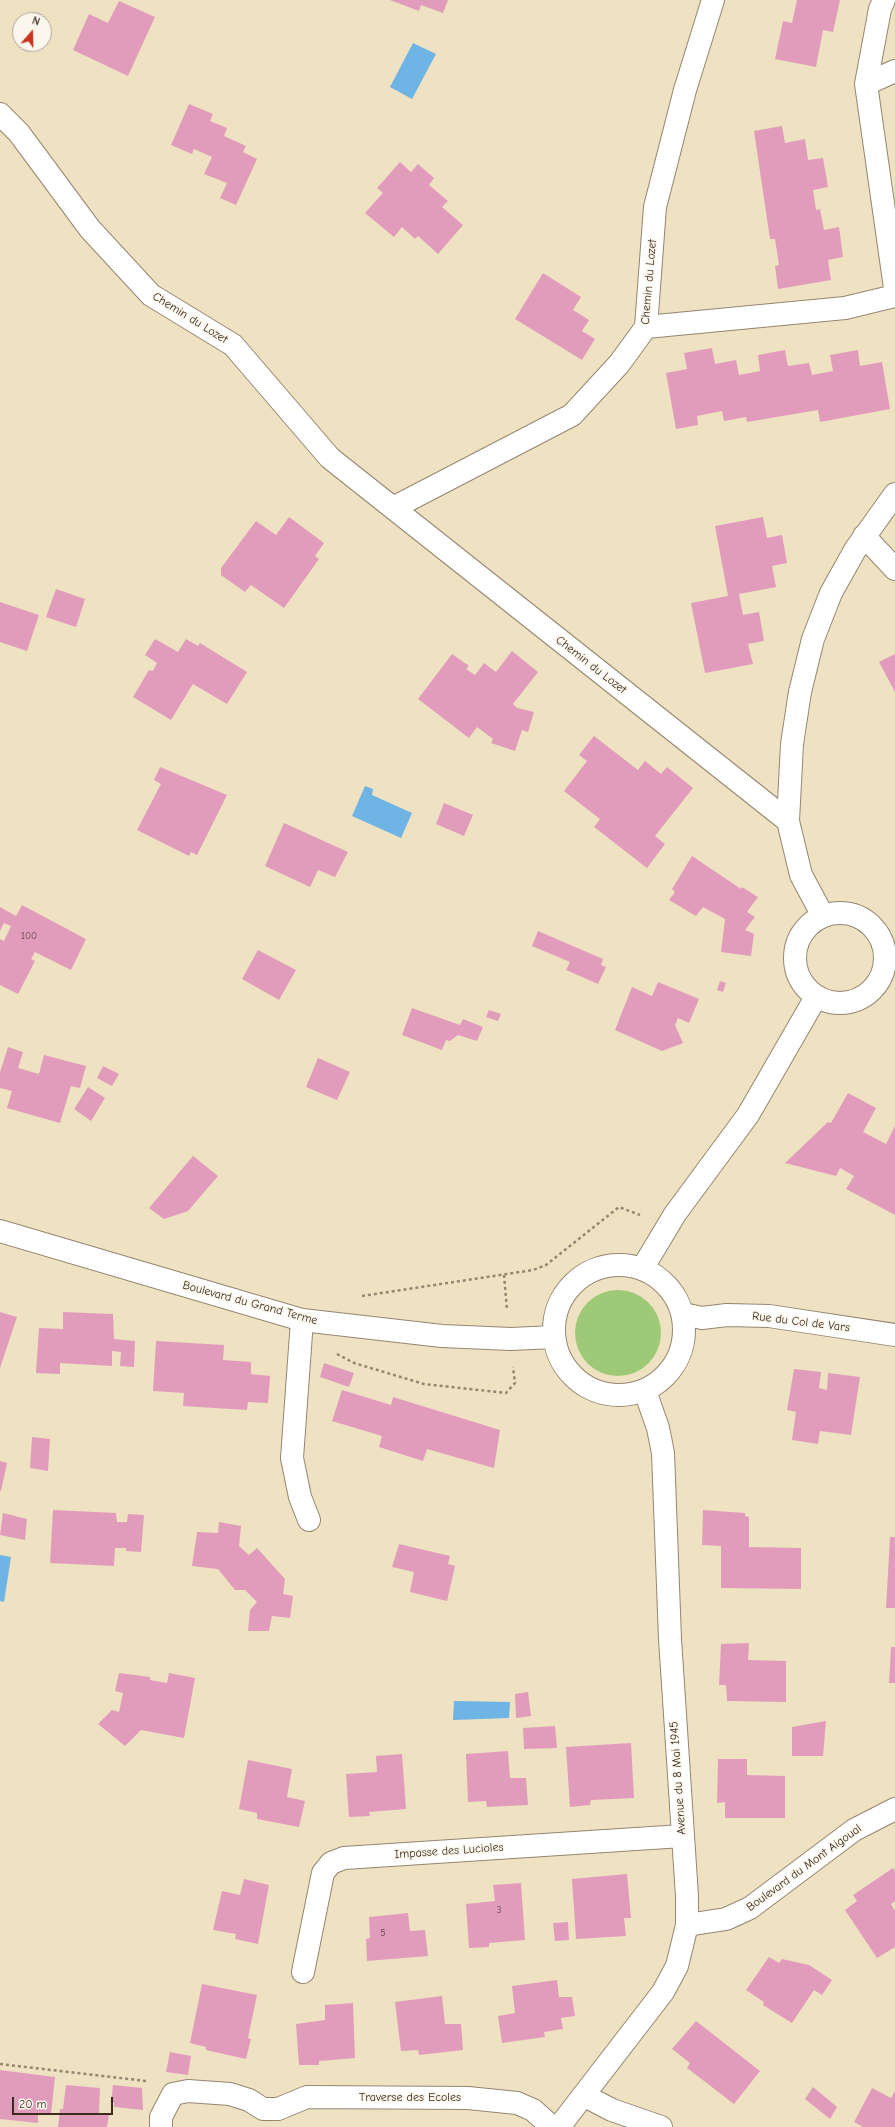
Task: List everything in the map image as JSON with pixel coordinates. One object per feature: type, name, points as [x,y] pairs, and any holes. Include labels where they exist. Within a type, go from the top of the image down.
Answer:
[{"type":"street","name":"Chemin du Lozet","points":[[393,508],[572,415],[619,364],[646,327],[655,207],[685,90],[713,0]]},
{"type":"street","points":[[884,0],[880,9],[866,84],[895,288]]},
{"type":"street","points":[[866,84],[895,71]]},
{"type":"street","name":"Chemin du Lozet","points":[[0,114],[19,133],[90,229],[151,295],[233,345],[330,458],[788,820]]},
{"type":"street","points":[[646,327],[845,308],[895,296]]},
{"type":"street","points":[[823,916],[801,875],[788,820],[792,744],[800,692],[813,639],[831,593],[864,536],[895,494]]},
{"type":"street","points":[[864,536],[895,569]]},
{"type":"street","points":[[844,914],[854,915],[868,923],[879,935],[890,965],[879,982],[867,995],[850,1002],[833,1003],[816,997],[804,986],[796,971],[795,955],[799,939],[809,926],[823,916],[844,914]]},
{"type":"street","points":[[642,1269],[675,1214],[748,1115],[816,997]]},
{"type":"street","name":"Boulevard du Grand Terme","points":[[0,1231],[302,1320],[442,1336],[511,1339],[554,1337]]},
{"type":"street","points":[[624,1265],[642,1269],[660,1280],[675,1295],[683,1314],[684,1339],[682,1351],[674,1368],[661,1382],[645,1391],[621,1396],[597,1392],[576,1380],[561,1361],[554,1337],[557,1312],[561,1300],[572,1285],[587,1273],[605,1266],[624,1265]]},
{"type":"street","name":"Rue du Col de Vars","points":[[683,1314],[702,1318],[727,1315],[769,1316],[895,1335]]},
{"type":"street","points":[[302,1320],[292,1458],[300,1497],[309,1520]]},
{"type":"street","name":"Avenue du 8 Mai 1945","points":[[559,2127],[585,2096],[663,1992],[677,1966],[687,1924],[687,1896],[670,1639],[663,1453],[658,1428],[645,1391]]},
{"type":"street","name":"Boulevard du Mont Aigoual","points":[[687,1924],[726,1918],[750,1908],[854,1830],[895,1808]]},
{"type":"street","name":"Impasse des Lucioles","points":[[303,1972],[323,1873],[331,1863],[344,1858],[682,1836]]},
{"type":"street","name":"Traverse des Ecoles","points":[[173,2094],[188,2090],[230,2094],[249,2100],[267,2118],[278,2109],[307,2097],[468,2098],[517,2103],[533,2110],[552,2127]]},
{"type":"street","points":[[161,2127],[161,2118],[173,2094]]},
{"type":"street","points":[[585,2096],[612,2110],[661,2127]]},
{"type":"path","points":[[358,1297],[533,1270],[546,1265],[619,1207],[638,1213],[644,1220]]},
{"type":"path","points":[[504,1275],[507,1308]]},
{"type":"path","points":[[336,1354],[354,1363],[424,1384],[506,1393],[515,1383]]},
{"type":"path","points":[[0,2064],[146,2080],[173,2094]]},
{"type":"green space","points":[[618,1290],[634,1294],[648,1303],[657,1317],[661,1333],[657,1349],[648,1363],[634,1372],[618,1376],[602,1372],[588,1363],[579,1349],[575,1333],[579,1317],[588,1303],[602,1294]]},
{"type":"water","points":[[413,43],[436,54],[412,99],[390,87]]},
{"type":"water","points":[[365,786],[373,789],[372,795],[412,813],[401,838],[352,816]]},
{"type":"water","points":[[0,1555],[11,1557],[4,1602],[0,1601]]},
{"type":"water","points":[[454,1701],[510,1702],[509,1718],[453,1720]]},
{"type":"building","points":[[390,0],[448,0],[443,13],[421,5],[419,11]]},
{"type":"building","points":[[797,0],[840,0],[833,32],[823,30],[816,67],[775,59],[783,21],[792,23]]},
{"type":"building","points":[[119,1],[155,17],[128,76],[73,50],[89,14],[108,23]]},
{"type":"building","points":[[189,104],[213,114],[210,121],[227,128],[224,136],[246,146],[243,152],[257,159],[236,205],[220,198],[227,183],[204,174],[212,157],[194,149],[192,154],[171,145]]},
{"type":"building","points":[[782,126],[785,143],[805,139],[808,160],[823,158],[828,187],[813,190],[816,210],[820,209],[824,230],[839,227],[843,257],[828,260],[831,280],[778,289],[775,266],[779,265],[775,239],[770,239],[754,131]]},
{"type":"building","points":[[400,162],[411,172],[418,164],[434,178],[429,185],[448,201],[442,207],[463,225],[438,254],[418,236],[415,239],[402,227],[394,237],[365,213],[383,193],[377,188]]},
{"type":"building","points":[[543,273],[581,297],[573,310],[589,320],[582,331],[595,339],[582,360],[515,319]]},
{"type":"building","points":[[712,348],[715,364],[736,360],[739,375],[760,371],[758,355],[785,350],[788,366],[809,363],[812,375],[833,371],[830,355],[858,350],[860,366],[882,362],[890,409],[820,422],[818,410],[747,422],[746,417],[724,421],[722,411],[697,416],[698,425],[676,429],[666,373],[687,369],[684,353]]},
{"type":"building","points":[[289,517],[324,543],[315,556],[319,559],[284,608],[251,585],[245,592],[221,575],[221,568],[256,521],[276,535]]},
{"type":"building","points":[[763,517],[767,538],[782,535],[787,563],[772,566],[776,587],[739,594],[743,615],[759,612],[764,641],[748,644],[753,664],[705,673],[691,603],[728,596],[715,526]]},
{"type":"building","points":[[56,589],[85,599],[76,627],[46,617]]},
{"type":"building","points":[[0,602],[39,615],[27,651],[0,642]]},
{"type":"building","points":[[155,639],[178,652],[186,639],[198,646],[200,643],[247,672],[227,704],[193,684],[171,720],[133,697],[149,670],[153,671],[157,663],[145,655]]},
{"type":"building","points":[[512,651],[538,672],[513,704],[517,708],[534,712],[528,732],[522,730],[515,751],[491,743],[493,739],[477,727],[469,738],[418,699],[452,654],[469,666],[466,669],[475,675],[484,663],[496,672]]},
{"type":"building","points":[[895,654],[895,692],[879,662]]},
{"type":"building","points":[[594,736],[638,770],[645,761],[661,774],[667,767],[693,788],[655,836],[665,844],[647,868],[594,827],[600,819],[564,791],[587,761],[579,755]]},
{"type":"building","points":[[160,767],[227,795],[197,855],[191,852],[189,856],[137,830],[161,784],[154,780]]},
{"type":"building","points":[[444,803],[473,815],[464,836],[436,824]]},
{"type":"building","points":[[284,823],[348,852],[335,877],[318,870],[310,887],[265,866]]},
{"type":"building","points":[[692,856],[741,889],[742,887],[758,897],[747,912],[755,917],[745,930],[754,934],[751,956],[721,952],[725,919],[703,907],[696,916],[669,900],[675,892],[672,889]]},
{"type":"building","points":[[22,905],[86,939],[71,970],[35,952],[31,959],[35,961],[18,994],[0,985],[0,939],[4,941],[11,926],[4,923],[0,931],[0,907],[16,916]]},
{"type":"building","points":[[538,931],[603,959],[601,965],[606,967],[598,984],[566,970],[570,962],[532,946]]},
{"type":"building","points":[[258,950],[296,970],[279,1000],[242,979]]},
{"type":"building","points":[[720,981],[726,983],[723,992],[717,990]]},
{"type":"building","points":[[658,982],[699,999],[689,1023],[678,1018],[675,1025],[683,1043],[662,1051],[615,1030],[632,987],[652,996]]},
{"type":"building","points":[[412,1008],[460,1025],[463,1019],[483,1027],[477,1041],[458,1035],[450,1041],[446,1040],[442,1050],[402,1035]]},
{"type":"building","points":[[489,1010],[501,1014],[498,1021],[486,1017]]},
{"type":"building","points":[[8,1047],[23,1052],[18,1068],[39,1074],[44,1055],[86,1066],[80,1088],[71,1086],[60,1123],[7,1108],[12,1091],[0,1088],[0,1072]]},
{"type":"building","points":[[318,1058],[350,1072],[337,1100],[306,1087]]},
{"type":"building","points":[[103,1066],[119,1074],[112,1086],[97,1078]]},
{"type":"building","points":[[88,1087],[105,1098],[91,1121],[74,1109]]},
{"type":"building","points":[[848,1093],[876,1108],[863,1132],[886,1144],[895,1126],[895,1215],[846,1189],[854,1176],[840,1168],[836,1176],[785,1163],[828,1122],[831,1123]]},
{"type":"building","points":[[193,1156],[218,1176],[188,1211],[164,1219],[149,1208]]},
{"type":"building","points":[[0,1312],[17,1317],[0,1368]]},
{"type":"building","points":[[63,1312],[113,1314],[114,1339],[135,1341],[134,1367],[120,1366],[121,1352],[112,1351],[112,1366],[60,1363],[60,1374],[36,1373],[39,1328],[63,1329]]},
{"type":"building","points":[[156,1341],[224,1345],[223,1360],[251,1362],[251,1374],[270,1376],[268,1403],[248,1402],[247,1410],[183,1406],[184,1393],[153,1391]]},
{"type":"building","points":[[324,1363],[354,1373],[349,1387],[320,1377]]},
{"type":"building","points":[[794,1369],[821,1372],[819,1388],[827,1390],[828,1373],[860,1377],[851,1435],[820,1431],[818,1444],[792,1440],[796,1412],[787,1410]]},
{"type":"building","points":[[342,1390],[391,1405],[393,1397],[500,1430],[494,1468],[427,1449],[423,1461],[379,1447],[382,1436],[332,1421]]},
{"type":"building","points":[[32,1437],[50,1439],[48,1471],[30,1468]]},
{"type":"building","points":[[0,1461],[7,1463],[1,1491],[0,1491]]},
{"type":"building","points":[[53,1510],[116,1513],[117,1522],[127,1522],[128,1514],[144,1515],[141,1552],[126,1551],[126,1548],[115,1548],[114,1566],[50,1563]]},
{"type":"building","points":[[703,1510],[745,1513],[745,1516],[749,1517],[749,1547],[801,1548],[801,1589],[721,1588],[721,1546],[702,1545]]},
{"type":"building","points":[[3,1513],[27,1519],[25,1540],[0,1535]]},
{"type":"building","points":[[219,1522],[241,1526],[239,1546],[249,1555],[257,1548],[285,1579],[283,1594],[293,1596],[290,1618],[272,1616],[269,1631],[248,1631],[250,1610],[257,1602],[245,1590],[235,1590],[218,1569],[192,1566],[197,1532],[218,1533]]},
{"type":"building","points":[[890,1537],[895,1537],[895,1608],[886,1608]]},
{"type":"building","points":[[399,1544],[450,1556],[448,1564],[455,1566],[447,1601],[410,1592],[414,1572],[392,1567]]},
{"type":"building","points":[[749,1643],[748,1660],[786,1661],[786,1702],[727,1701],[726,1685],[719,1685],[721,1644]]},
{"type":"building","points":[[891,1647],[895,1647],[895,1683],[889,1683]]},
{"type":"building","points":[[119,1673],[150,1677],[150,1680],[167,1683],[169,1673],[195,1678],[184,1738],[141,1730],[125,1746],[98,1724],[112,1710],[119,1712],[123,1693],[115,1691]]},
{"type":"building","points":[[528,1692],[531,1716],[516,1718],[515,1694]]},
{"type":"building","points":[[826,1721],[823,1756],[792,1756],[792,1727]]},
{"type":"building","points":[[555,1726],[557,1748],[524,1749],[523,1728]]},
{"type":"building","points":[[631,1743],[634,1798],[591,1800],[590,1805],[570,1807],[566,1747]]},
{"type":"building","points":[[508,1751],[510,1778],[526,1778],[528,1805],[487,1807],[486,1801],[468,1802],[466,1754]]},
{"type":"building","points":[[402,1754],[406,1809],[369,1812],[370,1816],[349,1817],[346,1774],[377,1772],[376,1756]]},
{"type":"building","points":[[718,1759],[747,1759],[747,1775],[785,1776],[785,1818],[725,1818],[725,1802],[717,1803]]},
{"type":"building","points":[[248,1760],[292,1769],[287,1797],[305,1801],[299,1827],[257,1819],[257,1813],[239,1809]]},
{"type":"building","points":[[893,1868],[895,1871],[895,1901],[891,1904],[895,1911],[895,1947],[877,1958],[845,1910],[857,1901],[853,1895]]},
{"type":"building","points":[[627,1874],[631,1918],[624,1918],[626,1936],[576,1939],[572,1879]]},
{"type":"building","points":[[244,1879],[269,1885],[258,1944],[235,1939],[236,1934],[213,1930],[222,1891],[240,1895]]},
{"type":"building","points":[[521,1883],[525,1940],[489,1943],[489,1947],[469,1948],[466,1904],[495,1901],[493,1885]]},
{"type":"building","points":[[408,1913],[410,1931],[425,1930],[428,1956],[367,1961],[366,1939],[370,1938],[369,1917]]},
{"type":"building","points":[[568,1922],[569,1940],[555,1941],[553,1923]]},
{"type":"building","points":[[769,1957],[779,1963],[782,1959],[809,1965],[832,1980],[822,1995],[814,1990],[792,2023],[763,2005],[764,2002],[746,1990]]},
{"type":"building","points":[[557,1980],[559,1997],[572,1997],[575,2016],[561,2018],[563,2029],[544,2032],[545,2037],[502,2043],[498,2016],[515,2013],[512,1986]]},
{"type":"building","points":[[202,1984],[257,1995],[248,2038],[251,2039],[246,2059],[206,2050],[206,2047],[190,2043]]},
{"type":"building","points":[[442,1996],[445,2024],[461,2024],[463,2050],[419,2055],[418,2050],[401,2051],[395,2002]]},
{"type":"building","points":[[353,2003],[355,2058],[319,2061],[319,2065],[299,2065],[296,2024],[325,2020],[325,2005]]},
{"type":"building","points":[[696,2021],[760,2071],[734,2104],[687,2068],[690,2063],[672,2049]]},
{"type":"building","points":[[170,2052],[191,2056],[188,2075],[166,2072]]},
{"type":"building","points":[[0,2070],[55,2077],[51,2114],[38,2113],[38,2123],[0,2119]]},
{"type":"building","points":[[66,2085],[100,2088],[99,2113],[109,2115],[107,2127],[58,2127],[60,2109],[63,2109]]},
{"type":"building","points":[[113,2085],[142,2088],[143,2110],[114,2107],[114,2103],[111,2102]]},
{"type":"building","points":[[813,2087],[837,2107],[830,2119],[805,2099]]},
{"type":"building","points":[[872,2088],[891,2098],[895,2091],[895,2127],[863,2127],[854,2122]]}]
